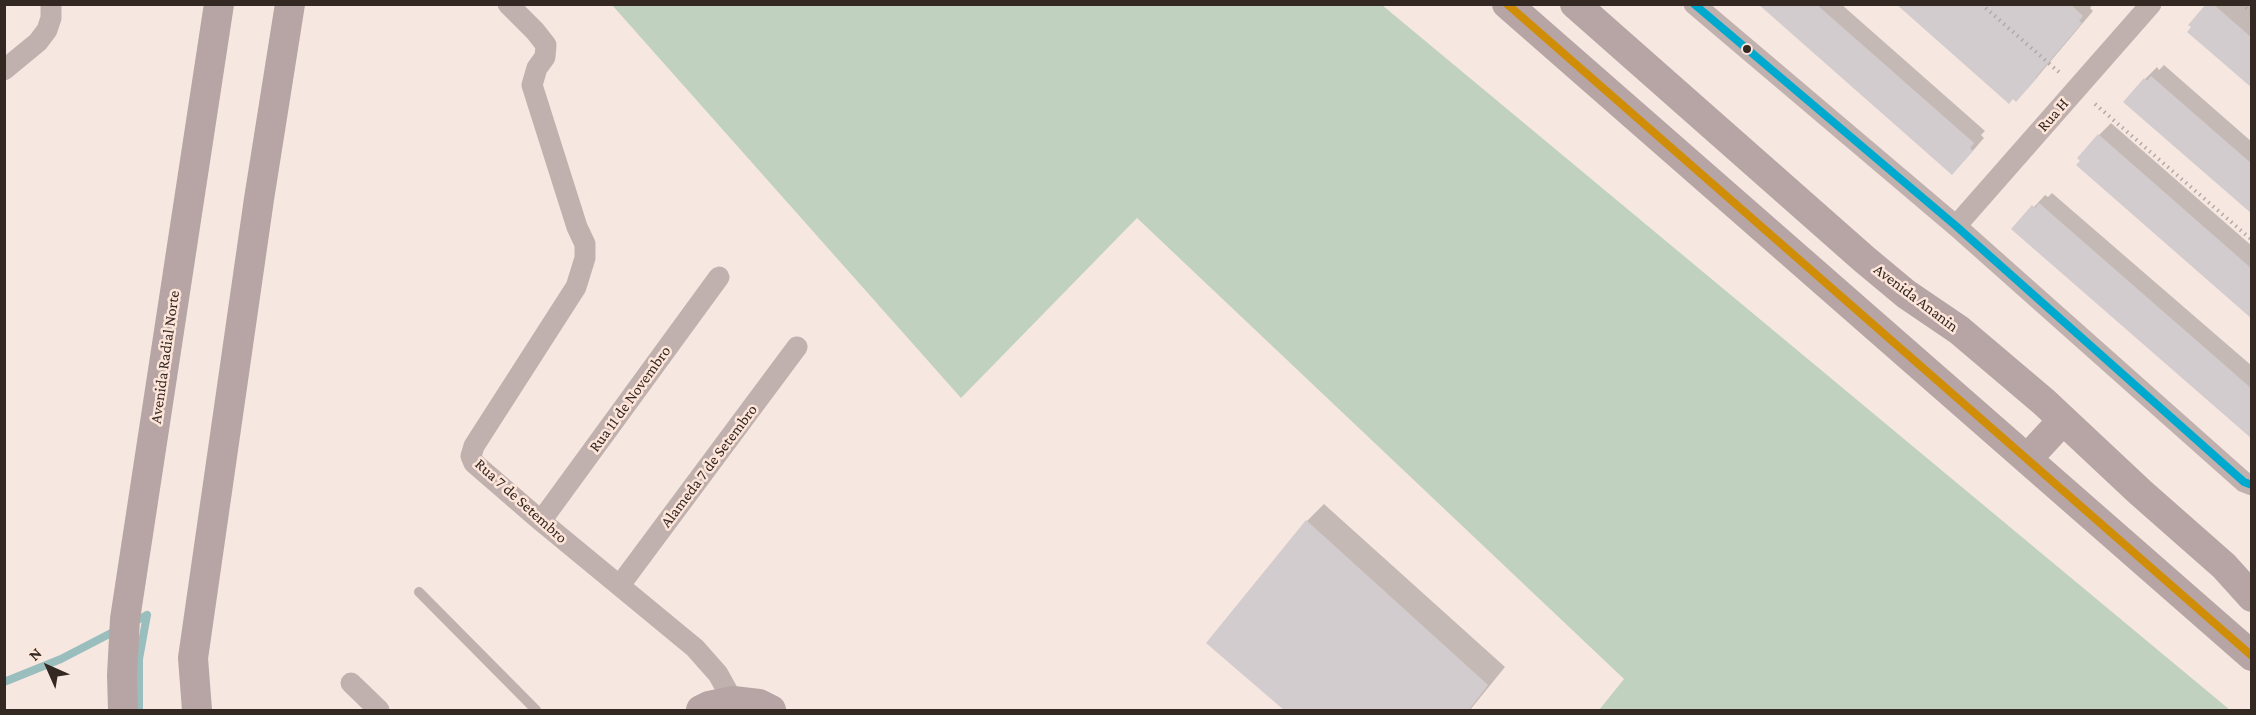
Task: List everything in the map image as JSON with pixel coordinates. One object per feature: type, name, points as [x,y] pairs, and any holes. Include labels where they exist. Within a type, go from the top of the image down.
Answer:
[{"type":"main road","name":"Avenida Radial Norte","points":[[123,711],[125,619],[219,4]]},
{"type":"main road","points":[[197,711],[194,658],[259,199],[290,4]]},
{"type":"main road","points":[[1507,4],[2252,656]]},
{"type":"main road","name":"Avenida Ananin","points":[[1575,4],[1864,259],[1906,294],[1959,330],[2063,420],[2224,566],[2252,597]]},
{"type":"main road","points":[[2027,459],[2063,420]]},
{"type":"main road","points":[[701,711],[709,706],[733,700],[759,704],[771,711]]},
{"type":"street","points":[[4,70],[38,42],[47,30],[51,18],[51,4]]},
{"type":"street","name":"Rua 7 de Setembro","points":[[508,4],[546,45],[545,57],[537,68],[532,85],[577,227],[585,244],[585,258],[576,287],[474,446],[471,456],[474,463],[694,648],[717,674],[733,700]]},
{"type":"street","points":[[1694,4],[1956,226],[2244,482],[2252,485]]},
{"type":"street","name":"Rua H","points":[[1956,226],[2151,4]]},
{"type":"street","name":"Rua 11 de Novembro","points":[[541,520],[719,277]]},
{"type":"street","name":"Alameda 7 de Setembro","points":[[620,585],[797,347]]},
{"type":"street","points":[[351,683],[379,711]]},
{"type":"lane","points":[[419,592],[536,711]]},
{"type":"path","points":[[1982,4],[2252,240]]},
{"type":"path","points":[[2241,4],[2252,14]]},
{"type":"green space","points":[[612,5],[1382,5],[2230,710],[1599,710],[1624,679],[1137,218],[961,398]]},
{"type":"building","points":[[1758,4],[1816,4],[1974,143],[1970,148],[1973,151],[1952,175]]},
{"type":"building","points":[[1896,4],[2070,4],[2083,16],[2079,21],[2082,23],[2037,78],[2016,102],[2013,99],[2009,104]]},
{"type":"building","points":[[2206,4],[2213,4],[2252,38],[2252,88],[2187,32],[2191,27],[2188,25]]},
{"type":"building","points":[[2151,76],[2252,164],[2252,214],[2123,102],[2144,78],[2147,81]]},
{"type":"building","points":[[2098,134],[2252,269],[2252,319],[2076,165],[2080,161],[2077,158]]},
{"type":"building","points":[[2039,203],[2252,389],[2252,439],[2011,229],[2032,205],[2035,208]]},
{"type":"building","points":[[1306,520],[1488,685],[1468,711],[1285,711],[1206,643]]},
{"type":"waterway","points":[[132,623],[147,615]]},
{"type":"waterway","points":[[139,710],[139,659],[147,615]]},
{"type":"waterway","points":[[4,682],[61,659],[117,630]]},
{"type":"transit line","points":[[1507,4],[2252,656]]},
{"type":"transit line","points":[[1694,4],[1956,226],[2244,482],[2252,485]]}]
